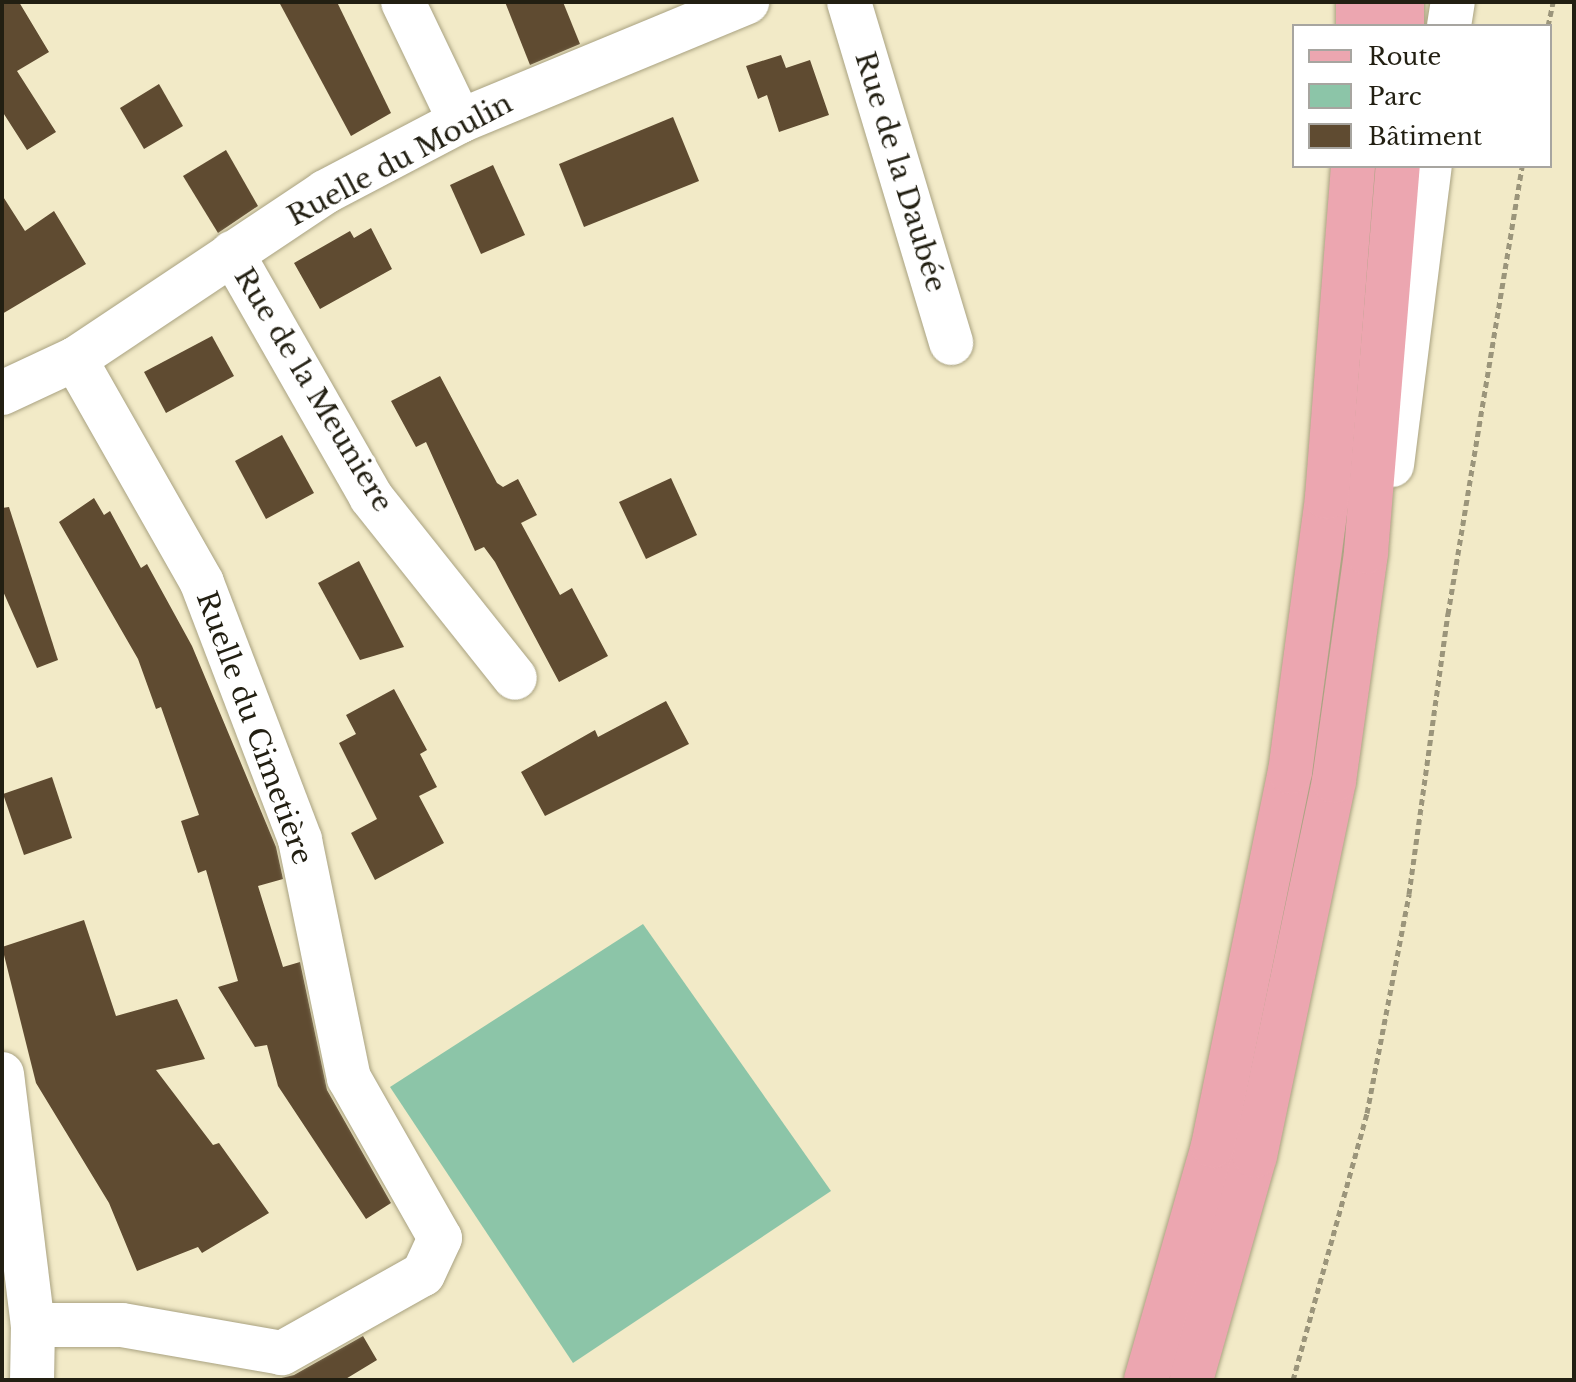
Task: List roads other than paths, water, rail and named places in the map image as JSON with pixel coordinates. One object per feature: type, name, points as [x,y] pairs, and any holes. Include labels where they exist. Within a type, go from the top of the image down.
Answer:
[{"type":"main road","points":[[1358,2],[1358,24]]},
{"type":"main road","points":[[1402,2],[1402,24]]},
{"type":"main road","points":[[1146,1380],[1213,1146],[1293,758],[1337,410],[1353,168]]},
{"type":"main road","points":[[1191,1380],[1275,1071],[1345,715],[1366,552],[1398,168]]},
{"type":"street","points":[[403,2],[460,121]]},
{"type":"street","name":"Ruelle du Moulin","points":[[3,391],[75,359],[325,192],[460,121],[747,2]]},
{"type":"street","name":"Rue de la Daubée","points":[[849,2],[951,343]]},
{"type":"street","points":[[1449,24],[1453,2]]},
{"type":"street","points":[[1345,715],[1395,448],[1430,168]]},
{"type":"street","name":"Rue de la Meuniere","points":[[232,253],[371,497],[515,678]]},
{"type":"street","name":"Ruelle du Cimetière","points":[[75,359],[202,583],[300,840],[349,1078],[440,1238],[423,1274],[287,1366]]},
{"type":"street","points":[[2,1074],[33,1325],[32,1380]]},
{"type":"street","points":[[33,1325],[122,1325],[287,1366]]}]
